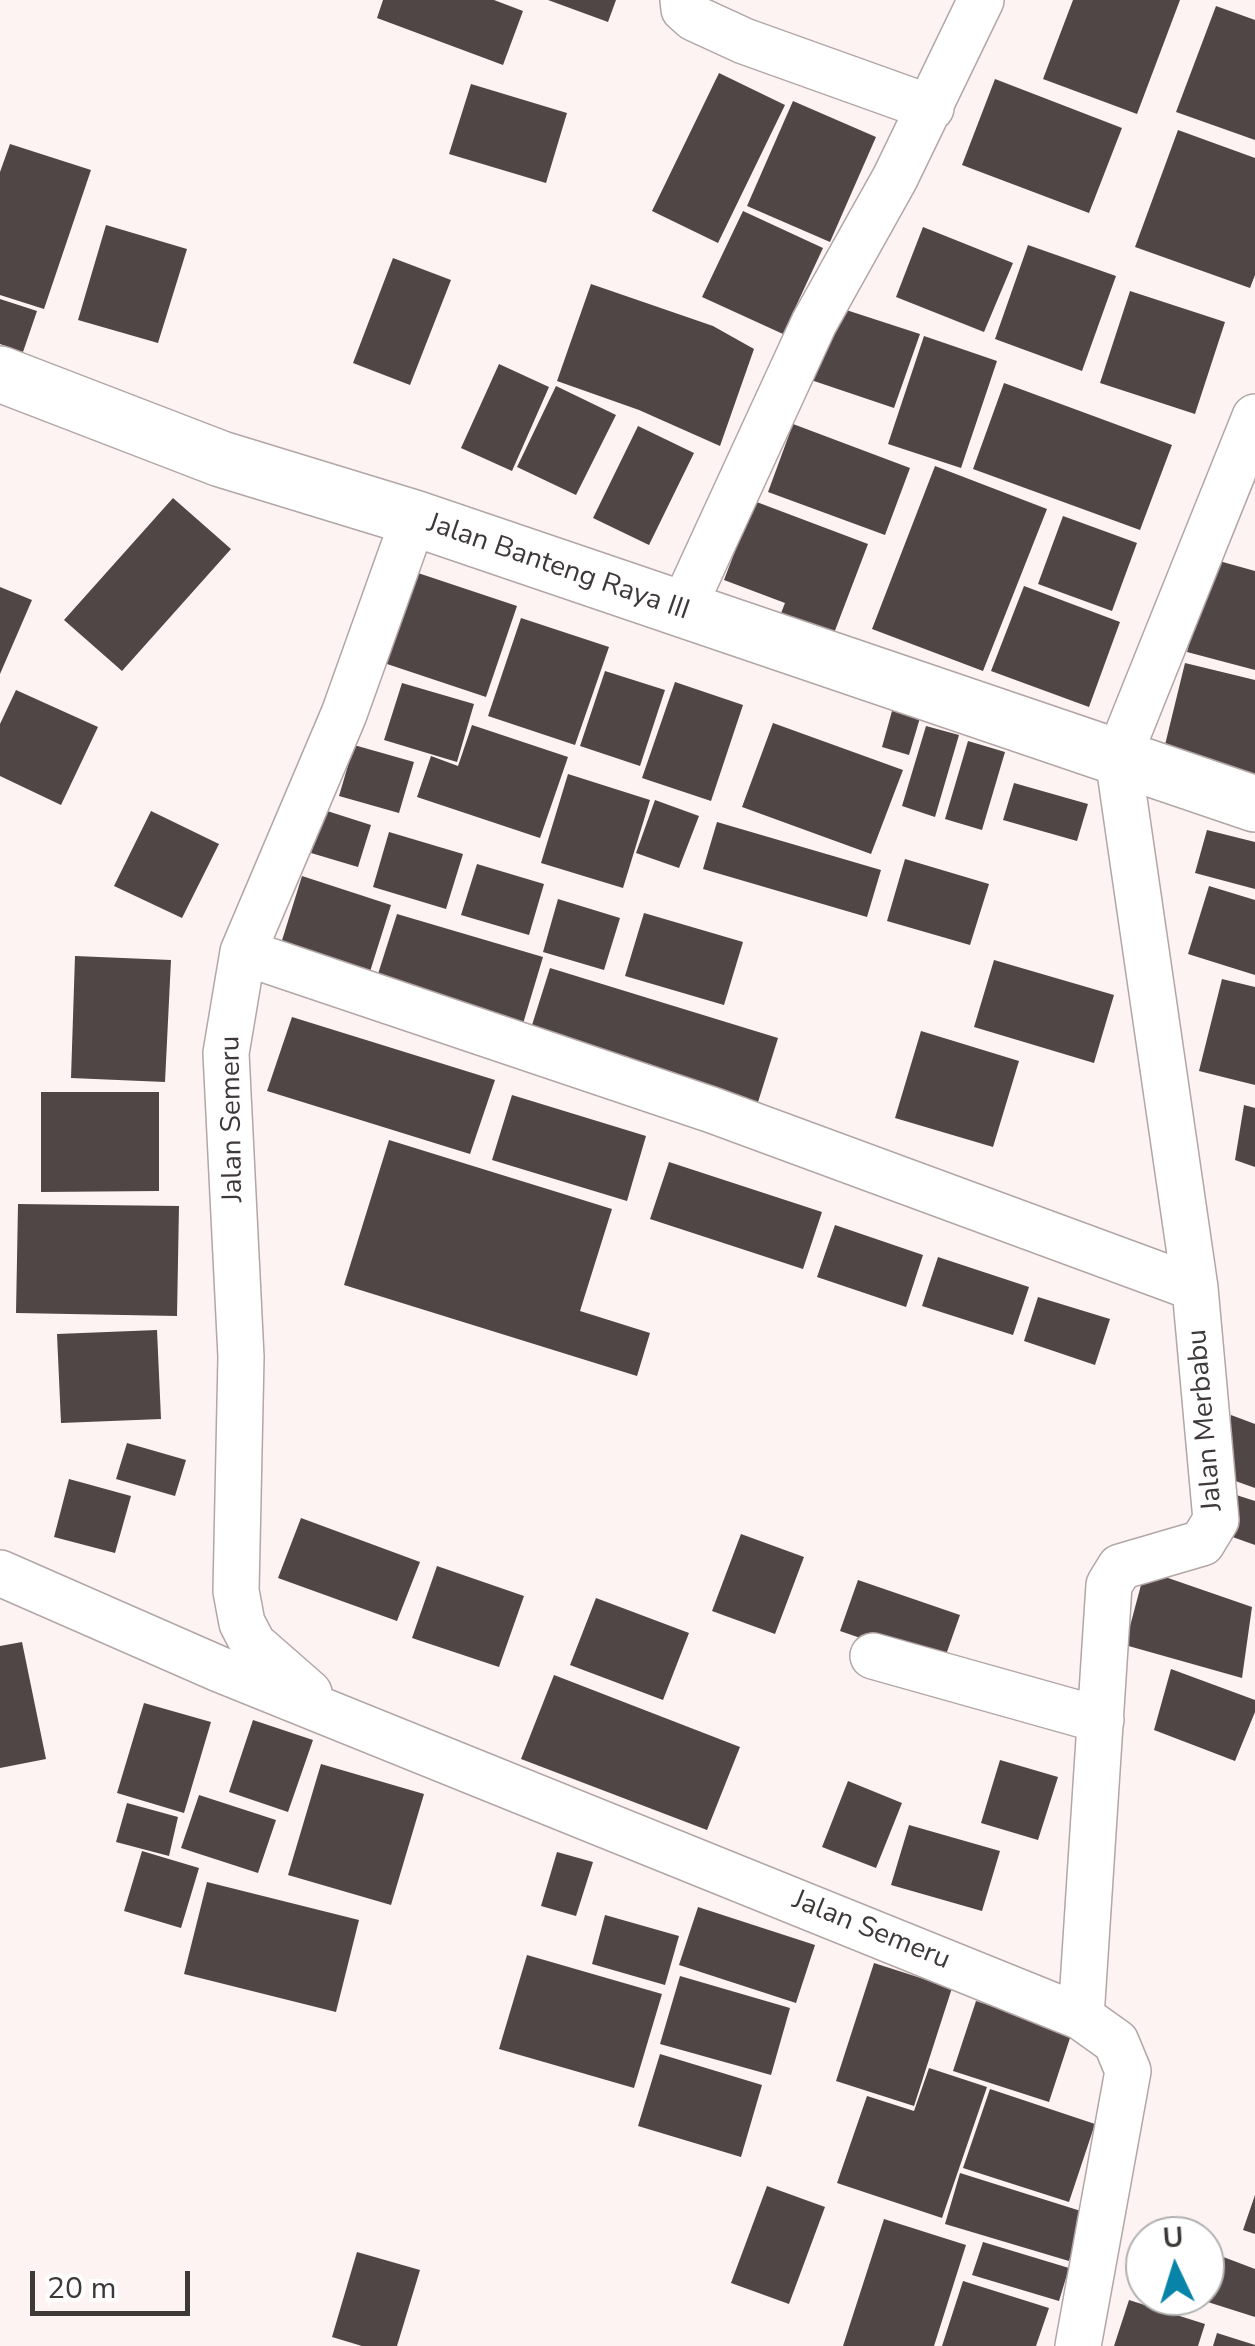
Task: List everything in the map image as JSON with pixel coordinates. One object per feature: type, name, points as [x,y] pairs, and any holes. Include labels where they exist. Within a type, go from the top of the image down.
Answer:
[{"type":"street","points":[[684,0],[684,9],[694,18],[744,41],[931,108]]},
{"type":"street","points":[[682,610],[814,322],[931,108],[981,0]]},
{"type":"street","name":"Jalan Banteng Raya III","points":[[0,374],[221,458],[391,511],[1255,804]]},
{"type":"street","points":[[1118,758],[1255,417]]},
{"type":"street","name":"Jalan Semeru","points":[[332,1713],[252,1644],[242,1623],[236,1591],[242,1357],[226,1053],[244,952],[344,714],[391,511]]},
{"type":"street","name":"Jalan Merbabu","points":[[1081,2017],[1110,1586],[1114,1574],[1130,1564],[1192,1548],[1212,1534],[1216,1520],[1196,1288],[1118,758]]},
{"type":"street","points":[[244,952],[712,1110],[1196,1288]]},
{"type":"street","name":"Jalan Semeru","points":[[0,1573],[219,1669],[1081,2017],[1116,2042],[1128,2070],[1078,2346]]},
{"type":"street","points":[[873,1656],[1101,1720]]},
{"type":"building","points":[[383,0],[494,0],[523,11],[503,65],[377,18]]},
{"type":"building","points":[[548,0],[616,0],[608,22]]},
{"type":"building","points":[[1073,0],[1180,0],[1137,114],[1043,79]]},
{"type":"building","points":[[1216,6],[1255,20],[1255,140],[1176,112]]},
{"type":"building","points":[[719,73],[785,105],[718,243],[652,211]]},
{"type":"building","points":[[995,79],[1122,128],[1089,213],[962,165]]},
{"type":"building","points":[[471,84],[567,113],[546,183],[449,154]]},
{"type":"building","points":[[793,101],[876,137],[830,242],[747,206]]},
{"type":"building","points":[[1178,130],[1255,158],[1255,275],[1250,288],[1135,247]]},
{"type":"building","points":[[10,144],[91,170],[44,309],[0,295],[0,172]]},
{"type":"building","points":[[743,211],[823,248],[783,334],[702,297]]},
{"type":"building","points":[[106,225],[187,249],[158,343],[78,320]]},
{"type":"building","points":[[923,227],[1013,263],[984,332],[896,297]]},
{"type":"building","points":[[1028,245],[1116,276],[1082,371],[995,339]]},
{"type":"building","points":[[393,258],[451,280],[410,385],[353,363]]},
{"type":"building","points":[[591,284],[713,326],[754,349],[720,446],[639,410],[557,381]]},
{"type":"building","points":[[1130,291],[1225,322],[1195,414],[1100,383]]},
{"type":"building","points":[[0,299],[37,311],[23,352],[0,344]]},
{"type":"building","points":[[837,307],[920,334],[894,408],[811,380]]},
{"type":"building","points":[[924,336],[997,361],[961,468],[888,444]]},
{"type":"building","points":[[499,364],[549,387],[512,471],[461,448]]},
{"type":"building","points":[[1004,383],[1172,445],[1140,530],[973,469]]},
{"type":"building","points":[[556,386],[616,415],[576,495],[517,467]]},
{"type":"building","points":[[793,424],[910,468],[885,535],[768,492]]},
{"type":"building","points":[[638,426],[694,453],[649,545],[593,518]]},
{"type":"building","points":[[935,466],[1047,509],[983,671],[872,629]]},
{"type":"building","points":[[173,498],[231,549],[122,671],[64,620]]},
{"type":"building","points":[[754,501],[868,544],[831,641],[778,621],[785,603],[724,580]]},
{"type":"building","points":[[1063,516],[1137,543],[1112,611],[1038,584]]},
{"type":"building","points":[[1212,559],[1255,571],[1255,670],[1187,652]]},
{"type":"building","points":[[409,570],[517,606],[486,697],[378,661]]},
{"type":"building","points":[[1024,586],[1120,622],[1089,707],[991,671]]},
{"type":"building","points":[[0,587],[32,600],[0,674]]},
{"type":"building","points":[[521,618],[609,647],[575,745],[488,716]]},
{"type":"building","points":[[1185,663],[1255,680],[1255,775],[1163,753]]},
{"type":"building","points":[[605,671],[665,690],[640,766],[580,746]]},
{"type":"building","points":[[675,682],[743,705],[711,801],[642,778]]},
{"type":"building","points":[[402,683],[474,704],[457,762],[384,740]]},
{"type":"building","points":[[16,690],[98,727],[61,805],[0,776],[0,724]]},
{"type":"building","points":[[897,693],[925,701],[909,755],[882,747]]},
{"type":"building","points":[[773,723],[903,770],[871,854],[742,807]]},
{"type":"building","points":[[472,725],[568,757],[540,838],[417,797],[431,756],[458,766]]},
{"type":"building","points":[[926,726],[959,735],[935,817],[902,806]]},
{"type":"building","points":[[968,741],[1005,752],[982,830],[945,819]]},
{"type":"building","points":[[354,745],[414,762],[399,813],[339,796]]},
{"type":"building","points":[[568,774],[650,800],[623,888],[541,863]]},
{"type":"building","points":[[1014,783],[1088,804],[1077,841],[1003,820]]},
{"type":"building","points":[[655,800],[699,816],[679,868],[636,853]]},
{"type":"building","points":[[324,810],[371,825],[358,867],[311,853]]},
{"type":"building","points":[[151,811],[219,844],[182,918],[114,886]]},
{"type":"building","points":[[717,822],[881,870],[867,917],[703,869]]},
{"type":"building","points":[[1207,830],[1255,842],[1255,889],[1195,873]]},
{"type":"building","points":[[389,832],[463,854],[446,909],[373,887]]},
{"type":"building","points":[[905,859],[989,884],[970,945],[887,921]]},
{"type":"building","points":[[477,864],[544,884],[529,935],[461,915]]},
{"type":"building","points":[[302,876],[391,905],[368,978],[279,950]]},
{"type":"building","points":[[1209,886],[1255,900],[1255,975],[1188,954]]},
{"type":"building","points":[[558,899],[620,918],[604,970],[543,952]]},
{"type":"building","points":[[644,913],[743,942],[724,1005],[625,976]]},
{"type":"building","points":[[397,914],[543,957],[519,1037],[372,993]]},
{"type":"building","points":[[75,956],[171,960],[165,1082],[71,1078]]},
{"type":"building","points":[[994,960],[1114,995],[1094,1063],[974,1027]]},
{"type":"building","points":[[550,968],[778,1038],[754,1115],[526,1044]]},
{"type":"building","points":[[1222,979],[1255,987],[1255,1085],[1199,1071]]},
{"type":"building","points":[[292,1017],[495,1080],[470,1154],[267,1091]]},
{"type":"building","points":[[921,1031],[1019,1061],[993,1147],[895,1118]]},
{"type":"building","points":[[41,1092],[159,1092],[159,1191],[41,1192]]},
{"type":"building","points":[[512,1095],[646,1136],[627,1201],[492,1160]]},
{"type":"building","points":[[1244,1105],[1255,1108],[1255,1167],[1235,1160]]},
{"type":"building","points":[[389,1140],[612,1209],[580,1311],[650,1333],[637,1376],[344,1285]]},
{"type":"building","points":[[669,1162],[822,1212],[803,1269],[650,1219]]},
{"type":"building","points":[[18,1204],[179,1206],[177,1316],[16,1313]]},
{"type":"building","points":[[835,1225],[923,1255],[906,1307],[817,1277]]},
{"type":"building","points":[[938,1257],[1029,1287],[1013,1335],[922,1306]]},
{"type":"building","points":[[1038,1297],[1110,1319],[1095,1365],[1024,1341]]},
{"type":"building","points":[[157,1330],[161,1419],[61,1423],[57,1334]]},
{"type":"building","points":[[1231,1415],[1255,1424],[1255,1488],[1227,1478]]},
{"type":"building","points":[[127,1443],[186,1460],[175,1496],[116,1479]]},
{"type":"building","points":[[69,1479],[131,1496],[115,1553],[54,1537]]},
{"type":"building","points":[[1230,1493],[1255,1501],[1255,1545],[1227,1535]]},
{"type":"building","points":[[301,1518],[420,1562],[397,1621],[278,1578]]},
{"type":"building","points":[[741,1534],[804,1557],[775,1634],[712,1611]]},
{"type":"building","points":[[437,1566],[524,1596],[499,1667],[412,1638]]},
{"type":"building","points":[[1145,1570],[1252,1607],[1242,1678],[1125,1645]]},
{"type":"building","points":[[858,1580],[960,1615],[942,1666],[840,1631]]},
{"type":"building","points":[[596,1598],[689,1633],[663,1700],[570,1665]]},
{"type":"building","points":[[22,1642],[46,1759],[0,1768],[0,1646]]},
{"type":"building","points":[[1171,1669],[1255,1700],[1255,1712],[1235,1761],[1154,1730]]},
{"type":"building","points":[[554,1675],[740,1747],[707,1830],[521,1759]]},
{"type":"building","points":[[144,1703],[211,1722],[184,1813],[117,1793]]},
{"type":"building","points":[[253,1720],[313,1740],[288,1812],[229,1792]]},
{"type":"building","points":[[1000,1760],[1058,1777],[1038,1840],[981,1823]]},
{"type":"building","points":[[321,1764],[424,1794],[391,1905],[288,1875]]},
{"type":"building","points":[[848,1781],[902,1803],[876,1868],[822,1847]]},
{"type":"building","points":[[199,1795],[276,1820],[258,1873],[181,1848]]},
{"type":"building","points":[[127,1803],[178,1817],[169,1856],[116,1842]]},
{"type":"building","points":[[909,1825],[1000,1851],[982,1911],[891,1885]]},
{"type":"building","points":[[142,1851],[199,1868],[181,1928],[124,1911]]},
{"type":"building","points":[[557,1852],[593,1862],[576,1916],[541,1906]]},
{"type":"building","points":[[207,1882],[359,1920],[336,2012],[184,1974]]},
{"type":"building","points":[[698,1907],[815,1945],[796,2003],[679,1965]]},
{"type":"building","points":[[605,1915],[679,1936],[665,1985],[592,1964]]},
{"type":"building","points":[[527,1955],[662,1994],[634,2088],[499,2049]]},
{"type":"building","points":[[874,1963],[952,1988],[914,2106],[836,2081]]},
{"type":"building","points":[[680,1976],[790,2008],[771,2075],[660,2044]]},
{"type":"building","points":[[976,2001],[1072,2032],[1049,2102],[953,2071]]},
{"type":"building","points":[[660,2054],[762,2085],[741,2157],[638,2126]]},
{"type":"building","points":[[929,2068],[987,2087],[942,2218],[837,2183],[867,2096],[914,2111]]},
{"type":"building","points":[[990,2089],[1095,2124],[1069,2202],[963,2168]]},
{"type":"building","points":[[960,2173],[1084,2212],[1069,2261],[945,2224]]},
{"type":"building","points":[[767,2186],[825,2207],[789,2304],[731,2283]]},
{"type":"building","points":[[1255,2195],[1255,2234],[1243,2230]]},
{"type":"building","points":[[884,2219],[966,2245],[934,2346],[843,2346]]},
{"type":"building","points":[[983,2242],[1069,2268],[1059,2301],[972,2275]]},
{"type":"building","points":[[357,2252],[420,2270],[397,2346],[362,2346],[332,2337]]},
{"type":"building","points":[[1225,2258],[1255,2269],[1255,2317],[1225,2307]]},
{"type":"building","points":[[963,2281],[1049,2308],[1036,2346],[942,2346]]},
{"type":"building","points":[[1125,2312],[1125,2316],[1180,2316],[1205,2324],[1198,2346],[1114,2346]]},
{"type":"building","points":[[1217,2333],[1255,2345],[1255,2346],[1213,2346]]}]
